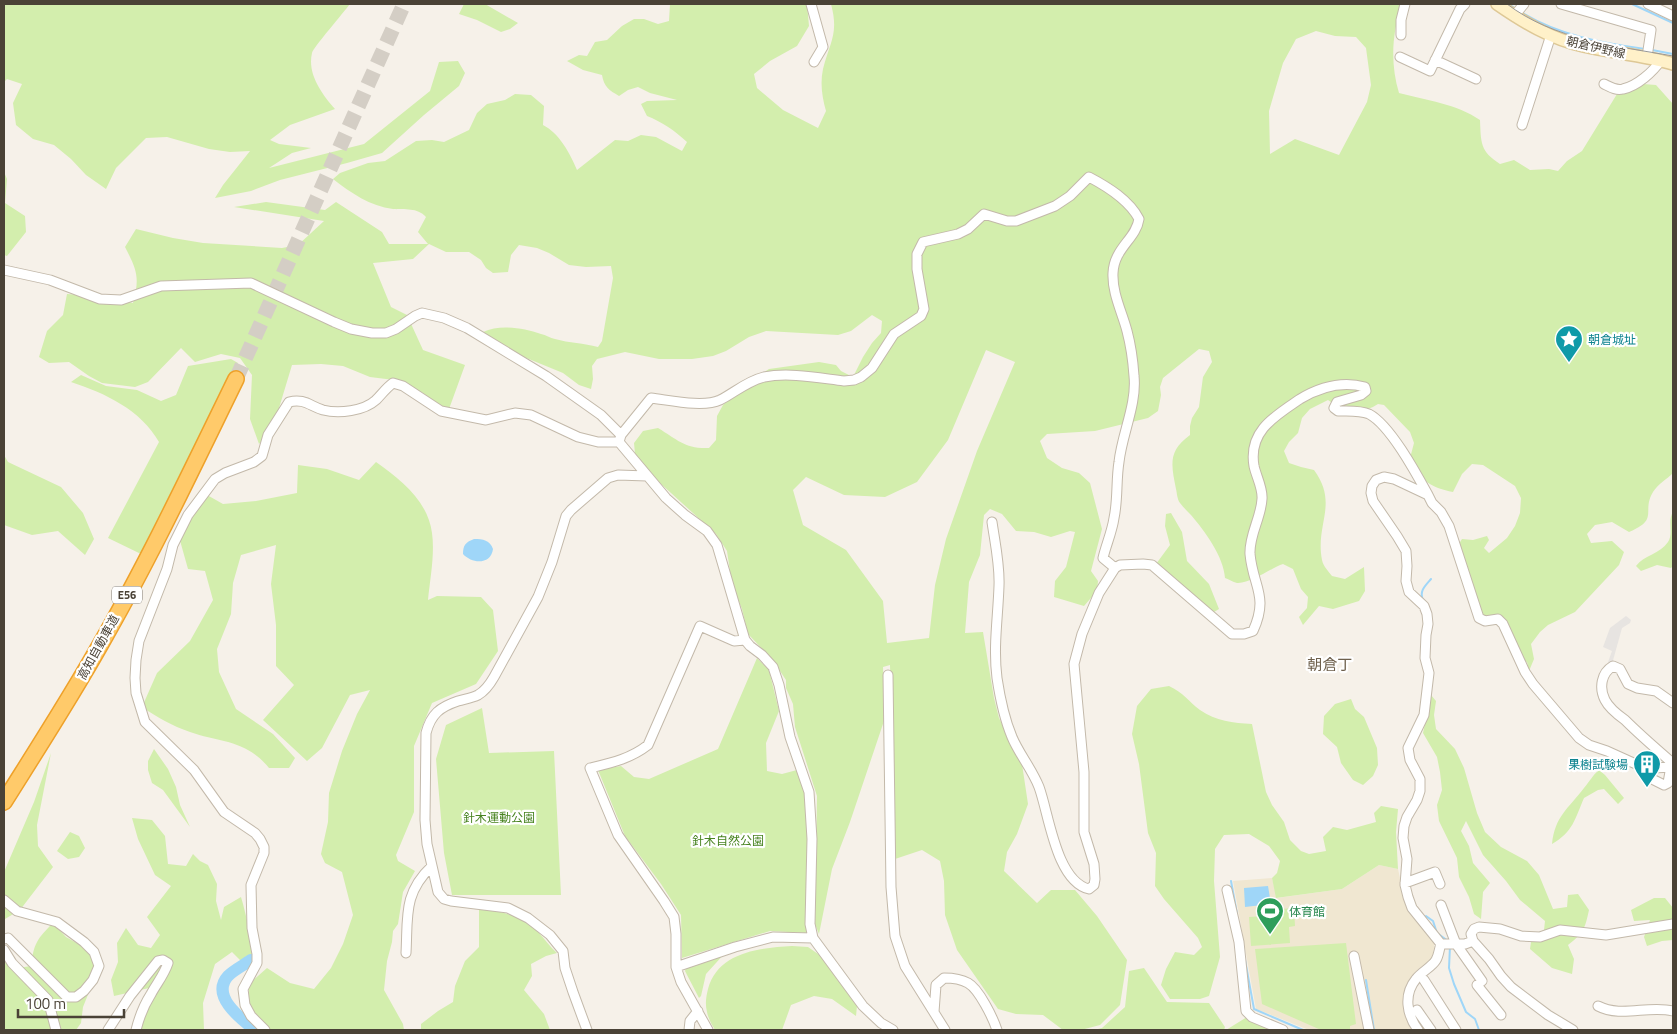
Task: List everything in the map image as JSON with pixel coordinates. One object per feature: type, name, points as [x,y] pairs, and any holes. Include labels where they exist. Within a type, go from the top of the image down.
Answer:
[{"type":"highway","name":"高知自動車道","points":[[4,802],[99,646],[178,497],[236,379]]},
{"type":"main road","name":"朝倉伊野線","points":[[1497,4],[1514,16],[1551,35],[1581,46],[1661,60],[1673,64]]},
{"type":"street","points":[[811,4],[823,47],[814,62]]},
{"type":"street","points":[[1401,35],[1401,20],[1405,4]]},
{"type":"street","points":[[1400,57],[1430,71],[1460,9],[1465,4]]},
{"type":"street","points":[[1514,16],[1524,4]]},
{"type":"street","points":[[1561,4],[1651,30],[1646,58]]},
{"type":"street","points":[[1648,4],[1673,16]]},
{"type":"street","points":[[1522,125],[1551,35]]},
{"type":"street","points":[[1435,60],[1476,79]]},
{"type":"street","points":[[1604,84],[1617,89],[1624,89],[1646,76],[1657,67],[1661,60]]},
{"type":"street","points":[[265,1030],[251,1016],[245,1005],[243,989],[257,963],[252,920],[251,885],[264,853],[264,847],[255,833],[224,812],[194,770],[145,722],[136,693],[136,660],[139,641],[167,569],[173,545],[188,515],[215,479],[225,473],[254,462],[262,456],[268,435],[290,402],[297,400],[323,410],[342,412],[362,407],[375,401],[393,383],[403,386],[442,411],[486,420],[515,413],[531,415],[578,436],[598,442],[620,439],[651,398],[695,403],[718,401],[756,379],[780,375],[844,381],[861,377],[872,368],[894,334],[921,316],[924,309],[917,268],[918,254],[923,242],[958,234],[968,229],[984,214],[1007,221],[1016,221],[1055,206],[1070,196],[1089,177],[1102,184],[1133,208],[1139,219],[1138,224],[1114,262],[1113,273],[1114,288],[1127,332],[1135,378],[1133,400],[1118,462],[1114,518],[1102,558],[1115,568]]},
{"type":"street","points":[[4,270],[50,280],[100,300],[108,301],[121,300],[161,286],[251,284],[334,322],[372,333],[386,333],[422,313],[444,318],[468,328],[546,376],[601,414],[647,476],[666,498],[685,516],[707,531],[717,545],[746,640],[773,667],[779,685],[790,737],[809,792],[812,839],[810,924],[813,938],[863,1006],[881,1023],[893,1030]]},
{"type":"street","points":[[992,522],[998,562],[999,585],[995,644],[997,676],[1004,716],[1012,738],[1039,788],[1052,837],[1068,873],[1082,888],[1089,889],[1094,885],[1095,879],[1094,864],[1084,832],[1084,772],[1074,664],[1082,634],[1100,593],[1115,568],[1120,565],[1152,565],[1232,634],[1244,634],[1253,631],[1259,618],[1260,606],[1259,590],[1252,567],[1250,552],[1254,530],[1261,510],[1262,496],[1254,465],[1253,448],[1260,431],[1276,415],[1307,395],[1334,385],[1344,383],[1365,387],[1366,391],[1336,402],[1334,408],[1338,411],[1362,412],[1370,415],[1395,441],[1432,503],[1449,526],[1479,618],[1485,621],[1498,619],[1504,624],[1529,678],[1579,738],[1589,745],[1638,765],[1653,768],[1672,766]]},
{"type":"street","points":[[587,1030],[565,968],[563,951],[550,935],[528,918],[508,908],[451,901],[444,899],[438,892],[425,820],[426,733],[430,719],[437,711],[457,701],[476,696],[486,689],[494,678],[538,597],[552,562],[566,516],[571,510],[608,478],[618,475],[647,476]]},
{"type":"street","points":[[1428,495],[1394,478],[1384,477],[1376,480],[1370,493],[1373,501],[1398,536],[1406,551],[1406,581],[1409,592],[1424,606],[1428,624],[1425,658],[1429,673],[1424,715],[1408,748],[1410,760],[1420,779],[1420,785],[1417,800],[1404,826],[1403,838],[1406,859],[1405,883],[1408,897],[1412,908],[1441,944]]},
{"type":"street","points":[[708,1030],[681,982],[676,967],[674,917],[618,835],[590,768],[627,758],[648,745],[700,626],[734,641],[746,640]]},
{"type":"street","points":[[1638,765],[1654,780],[1664,785],[1668,784],[1672,766],[1669,760],[1606,701],[1602,687],[1603,675],[1607,669],[1613,666],[1620,669],[1628,684],[1656,692],[1673,703]]},
{"type":"street","points":[[888,675],[891,887],[895,936],[905,966],[945,1030]]},
{"type":"street","points":[[406,953],[410,899],[413,889],[432,866]]},
{"type":"street","points":[[1405,883],[1435,872],[1440,884]]},
{"type":"street","points":[[1227,890],[1239,942],[1246,1011],[1252,1017],[1283,1030]]},
{"type":"street","points":[[4,900],[17,911],[57,922],[84,942],[94,952],[98,966],[93,980],[76,997],[67,997],[14,943],[8,938],[4,939]]},
{"type":"street","points":[[1442,905],[1456,944],[1482,980],[1478,985],[1501,1015]]},
{"type":"street","points":[[1573,1030],[1548,1015],[1511,987],[1473,941],[1471,934],[1474,929],[1479,927],[1500,929],[1521,936],[1540,937],[1560,930],[1606,935],[1673,924]]},
{"type":"street","points":[[676,967],[735,947],[773,937],[813,938]]},
{"type":"street","points":[[1441,944],[1465,944],[1473,941]]},
{"type":"street","points":[[1418,1030],[1411,1020],[1408,999],[1416,978],[1436,961],[1441,944]]},
{"type":"street","points":[[4,950],[12,963],[48,1000],[56,1030]]},
{"type":"street","points":[[1354,956],[1368,1030]]},
{"type":"street","points":[[108,1030],[130,996],[158,960],[163,960],[168,963],[164,975],[151,995],[138,1021],[136,1030]]},
{"type":"street","points":[[934,1012],[936,985],[944,978],[960,980],[969,984],[980,997],[997,1030]]},
{"type":"street","points":[[1424,980],[1456,1030]]},
{"type":"street","points":[[1598,1006],[1604,1010],[1617,1012],[1656,1008],[1673,1011]]},
{"type":"street","points":[[1417,1010],[1431,1030]]},
{"type":"street","points":[[689,1030],[690,1021],[698,1011]]},
{"type":"shaded area","points":[[1626,616],[1631,620],[1630,623],[1622,628],[1612,664],[1607,665],[1612,651],[1603,647],[1610,628]]},
{"type":"shaded area","points":[[1379,865],[1398,869],[1404,896],[1417,921],[1435,942],[1432,959],[1416,971],[1407,986],[1413,1030],[1309,1030],[1256,1009],[1233,881],[1272,878],[1277,898],[1342,889]]},
{"type":"green space","points":[[4,4],[350,4],[312,53],[311,61],[314,76],[325,97],[335,109],[290,125],[270,140],[279,144],[311,148],[292,153],[269,168],[364,144],[430,91],[439,62],[458,61],[465,73],[459,86],[382,153],[280,180],[251,191],[215,198],[250,151],[230,152],[209,149],[167,137],[146,138],[116,168],[106,189],[86,175],[54,145],[33,139],[16,125],[13,103],[22,84],[7,79],[4,82]]},
{"type":"green space","points":[[464,4],[485,4],[518,23],[510,29],[501,32],[477,20],[459,14]]},
{"type":"green space","points":[[670,4],[807,4],[809,26],[797,46],[770,61],[754,74],[757,88],[783,110],[818,128],[826,111],[822,80],[823,69],[834,30],[831,4],[1402,4],[1393,48],[1394,71],[1399,93],[1441,103],[1461,110],[1480,120],[1481,141],[1485,150],[1493,159],[1500,164],[1514,160],[1530,170],[1549,169],[1558,171],[1567,161],[1582,151],[1617,94],[1643,84],[1656,85],[1673,104],[1673,473],[1653,492],[1647,519],[1644,523],[1629,532],[1612,522],[1595,525],[1587,534],[1591,543],[1612,541],[1624,552],[1619,565],[1575,612],[1548,625],[1540,632],[1531,644],[1534,659],[1529,671],[1527,662],[1518,659],[1497,616],[1486,617],[1478,612],[1469,601],[1463,577],[1453,553],[1462,539],[1473,540],[1487,536],[1489,540],[1484,548],[1489,553],[1507,538],[1515,526],[1520,513],[1521,498],[1515,486],[1483,465],[1472,464],[1462,474],[1453,492],[1439,488],[1422,478],[1409,462],[1414,443],[1410,432],[1384,405],[1378,404],[1365,410],[1352,410],[1339,407],[1328,400],[1310,409],[1302,418],[1298,433],[1289,442],[1284,451],[1289,463],[1314,470],[1325,493],[1326,504],[1321,547],[1322,560],[1325,567],[1332,576],[1345,579],[1364,567],[1365,591],[1359,601],[1333,609],[1319,606],[1303,625],[1299,617],[1307,608],[1308,597],[1301,589],[1293,569],[1283,564],[1242,583],[1225,578],[1221,561],[1213,544],[1178,500],[1172,465],[1173,459],[1178,447],[1190,435],[1192,418],[1199,407],[1203,377],[1212,362],[1209,351],[1199,349],[1163,378],[1160,387],[1161,395],[1158,411],[1148,418],[1095,431],[1047,434],[1040,441],[1047,458],[1062,468],[1079,473],[1090,483],[1102,529],[1091,571],[1098,581],[1097,591],[1084,606],[1054,597],[1055,581],[1066,567],[1075,532],[1070,531],[1051,537],[1034,532],[1016,531],[1002,514],[990,509],[984,515],[980,555],[969,582],[965,633],[983,632],[999,718],[1022,764],[1028,804],[1017,834],[1007,852],[1004,871],[1037,903],[1051,890],[1075,890],[1097,916],[1127,960],[1120,1005],[1100,1025],[1081,1030],[1063,1030],[1043,1015],[1016,1014],[998,1009],[957,950],[945,915],[944,881],[940,861],[922,850],[895,859],[890,665],[883,667],[885,718],[832,869],[819,934],[815,924],[817,796],[795,727],[793,704],[786,688],[786,680],[772,659],[748,634],[742,609],[732,585],[727,551],[716,534],[660,483],[635,454],[634,443],[643,431],[658,428],[688,445],[709,448],[716,440],[717,416],[723,405],[753,379],[769,369],[819,362],[836,365],[841,371],[853,377],[863,357],[881,333],[882,321],[872,315],[851,331],[838,335],[766,331],[749,337],[726,351],[713,356],[692,359],[659,359],[625,352],[597,359],[592,366],[593,379],[591,389],[579,385],[563,373],[492,344],[483,332],[497,328],[519,329],[545,335],[553,339],[598,347],[602,341],[613,278],[611,266],[586,267],[569,265],[537,248],[519,245],[511,255],[508,272],[493,273],[486,268],[481,260],[469,252],[446,252],[429,244],[413,259],[373,263],[391,307],[407,315],[423,350],[465,365],[449,409],[441,407],[423,393],[394,380],[370,377],[343,366],[321,364],[292,365],[273,428],[259,444],[250,419],[252,375],[240,358],[221,354],[195,362],[181,348],[148,382],[135,387],[102,383],[69,362],[49,363],[39,357],[47,331],[63,315],[67,294],[108,297],[133,303],[137,280],[135,268],[125,247],[136,229],[203,243],[282,248],[298,245],[324,221],[234,207],[266,202],[325,210],[336,202],[382,232],[389,244],[428,244],[418,232],[426,217],[422,214],[415,210],[393,209],[376,205],[354,194],[333,179],[340,173],[368,163],[385,161],[416,141],[432,140],[444,142],[469,130],[477,113],[487,104],[505,100],[515,94],[531,95],[544,106],[543,125],[554,133],[563,144],[577,170],[615,140],[628,141],[641,135],[656,137],[682,151],[687,142],[668,127],[647,116],[641,104],[647,101],[677,100],[650,93],[638,87],[628,90],[619,96],[607,88],[602,75],[583,70],[567,61],[579,55],[587,56],[595,42],[607,40],[622,26],[634,19],[644,19],[658,24],[669,21]],"holes":[[[1316,31],[1335,36],[1356,37],[1366,48],[1371,85],[1367,102],[1339,155],[1295,139],[1270,154],[1269,111],[1283,63],[1296,39]],[[986,350],[1015,362],[977,451],[946,539],[935,585],[929,638],[887,643],[883,601],[846,550],[803,525],[793,490],[806,477],[844,495],[885,497],[917,482],[948,440]]]},
{"type":"green space","points":[[4,172],[7,179],[5,203],[25,216],[26,232],[7,256],[4,255]]},
{"type":"green space","points":[[231,359],[238,363],[141,554],[108,538],[159,442],[142,421],[121,404],[109,397],[71,382],[81,375],[106,386],[137,390],[161,401],[176,395],[188,366]]},
{"type":"green space","points":[[4,455],[8,462],[61,487],[83,513],[94,539],[85,555],[58,531],[32,535],[4,525]]},
{"type":"green space","points":[[376,462],[412,492],[425,511],[429,521],[433,549],[428,600],[437,596],[481,597],[493,610],[498,651],[476,684],[432,703],[414,746],[414,812],[396,855],[398,861],[415,871],[403,892],[398,924],[393,931],[387,961],[384,990],[403,1024],[404,1030],[271,1030],[266,1028],[249,1005],[249,984],[267,968],[290,983],[314,989],[331,968],[343,944],[353,915],[342,872],[325,863],[321,854],[328,822],[329,793],[342,751],[357,714],[370,690],[350,695],[322,748],[307,761],[263,720],[294,685],[276,666],[276,625],[271,584],[276,545],[241,555],[233,583],[231,614],[217,649],[219,672],[236,709],[273,734],[295,758],[289,768],[269,768],[251,752],[242,747],[183,730],[142,707],[157,673],[190,641],[213,600],[205,571],[188,569],[179,537],[200,491],[223,504],[256,501],[297,493],[298,465],[327,469],[359,480]]},
{"type":"green space","points":[[1673,512],[1673,566],[1671,568],[1657,565],[1641,571],[1636,566],[1639,562],[1661,549],[1668,542]]},
{"type":"green space","points":[[1171,513],[1182,532],[1187,561],[1209,584],[1219,609],[1209,615],[1192,593],[1175,590],[1156,564],[1170,545],[1165,526],[1166,514]]},
{"type":"green space","name":"針木自然公園","points":[[757,658],[769,670],[779,711],[766,743],[767,771],[782,774],[797,770],[806,793],[809,839],[807,933],[770,931],[682,958],[681,915],[661,884],[625,836],[598,770],[621,766],[634,777],[649,779],[718,749]]},
{"type":"green space","points":[[1169,686],[1212,717],[1231,722],[1252,724],[1266,792],[1272,805],[1284,822],[1290,840],[1301,851],[1309,854],[1326,851],[1323,837],[1333,827],[1347,830],[1376,822],[1374,813],[1381,806],[1398,809],[1396,832],[1398,869],[1379,865],[1342,889],[1276,898],[1272,878],[1277,873],[1280,861],[1269,846],[1249,834],[1224,835],[1215,849],[1214,881],[1220,957],[1209,996],[1200,999],[1170,999],[1161,985],[1166,969],[1175,952],[1194,955],[1202,947],[1198,938],[1155,886],[1156,853],[1148,833],[1139,764],[1132,734],[1137,706],[1151,689]]},
{"type":"green space","points":[[1431,695],[1436,701],[1434,715],[1436,729],[1455,749],[1464,768],[1477,813],[1485,832],[1501,847],[1527,861],[1539,875],[1553,909],[1567,907],[1568,895],[1578,894],[1589,910],[1583,930],[1568,945],[1574,959],[1572,974],[1552,968],[1530,949],[1532,935],[1544,930],[1545,921],[1520,900],[1483,855],[1466,821],[1461,831],[1469,846],[1473,863],[1490,883],[1483,892],[1481,919],[1474,914],[1469,897],[1459,877],[1457,858],[1439,821],[1437,805],[1442,790],[1440,772],[1437,757],[1423,733]]},
{"type":"green space","points":[[1351,699],[1355,709],[1364,717],[1377,748],[1378,765],[1373,776],[1363,785],[1353,780],[1341,763],[1337,747],[1323,734],[1324,716],[1335,704]]},
{"type":"green space","name":"針木運動公園","points":[[482,708],[489,753],[554,751],[561,895],[452,895],[444,853],[436,759],[446,725]]},
{"type":"green space","points":[[154,749],[168,769],[176,787],[180,805],[190,827],[163,790],[152,783],[148,770],[148,761]]},
{"type":"green space","points":[[51,753],[37,825],[38,846],[53,867],[20,910],[5,919],[4,872],[34,802]]},
{"type":"green space","points":[[1599,770],[1624,798],[1618,804],[1604,789],[1598,790],[1584,798],[1569,830],[1552,844],[1559,820]]},
{"type":"green space","points":[[132,818],[152,820],[165,836],[168,864],[186,866],[193,854],[200,861],[208,865],[217,884],[216,901],[221,920],[224,907],[241,897],[255,952],[244,964],[232,952],[215,964],[203,1003],[204,1030],[140,1030],[149,988],[114,996],[111,980],[118,962],[117,943],[126,928],[138,945],[151,948],[160,935],[147,917],[171,886],[155,875],[138,839]]},
{"type":"green space","points":[[70,832],[79,836],[85,848],[79,857],[68,859],[57,851]]},
{"type":"green space","points":[[1654,898],[1665,898],[1673,908],[1673,940],[1647,946],[1644,937],[1650,920],[1634,921],[1631,910]]},
{"type":"green space","points":[[479,908],[503,913],[526,922],[557,953],[546,956],[531,964],[532,976],[524,990],[544,1014],[550,1030],[421,1030],[421,1024],[453,1002],[455,986],[465,961],[479,947]]},
{"type":"green space","name":"体育館","points":[[1294,908],[1295,926],[1289,927],[1290,943],[1251,946],[1249,917],[1281,915],[1281,909]]},
{"type":"green space","points":[[53,923],[66,937],[82,946],[96,958],[89,992],[83,1007],[81,1023],[76,1030],[4,1030],[4,944],[18,968],[31,966],[37,942]]},
{"type":"green space","points":[[1346,943],[1356,1024],[1350,1026],[1350,1030],[1321,1030],[1262,1004],[1255,949]]},
{"type":"green space","points":[[808,947],[821,956],[857,1006],[856,1016],[832,999],[814,996],[791,1005],[782,1030],[715,1030],[710,1021],[706,1000],[713,977],[721,967],[741,954],[766,948]]},
{"type":"green space","points":[[725,953],[706,974],[699,998],[685,971],[687,965]]},
{"type":"green space","points":[[1144,968],[1167,1002],[1209,1003],[1225,1027],[1224,1030],[1094,1030],[1102,1028],[1125,1007],[1129,971]]},
{"type":"green space","points":[[1247,1017],[1277,1030],[1226,1030]]},
{"type":"water","points":[[474,539],[483,540],[490,544],[493,549],[489,558],[476,561],[463,554],[466,544]]},
{"type":"water","points":[[1268,886],[1271,904],[1245,907],[1244,888]]},
{"type":"waterway","points":[[1509,4],[1517,10]]},
{"type":"waterway","points":[[1632,4],[1673,23]]},
{"type":"waterway","points":[[1521,12],[1550,27],[1581,37],[1645,49]]},
{"type":"waterway","points":[[1652,50],[1673,54]]},
{"type":"waterway","points":[[1423,600],[1422,591],[1431,579]]},
{"type":"waterway","points":[[1231,881],[1237,914]]},
{"type":"waterway","points":[[1426,916],[1433,921],[1437,933],[1448,941]]},
{"type":"waterway","points":[[1450,946],[1449,968],[1454,984],[1466,1012],[1475,1019],[1479,1030]]},
{"type":"waterway","points":[[251,960],[228,976],[223,984],[223,991],[225,999],[230,1006],[242,1020],[255,1030]]},
{"type":"waterway","points":[[1245,960],[1254,1009],[1303,1030]]},
{"type":"waterway","points":[[1366,980],[1374,1030]]},
{"type":"tunnel","points":[[236,379],[404,4]]},
{"type":"tram line","points":[[1507,4],[1525,16],[1565,34],[1608,45],[1673,56]]},
{"type":"place","name":"朝倉城址","points":[[1569,363]]},
{"type":"place","name":"果樹試験場","points":[[1647,788]]},
{"type":"place","name":"体育館","points":[[1270,935]]},
{"type":"district","name":"朝倉丁","points":[[1330,664]]}]
